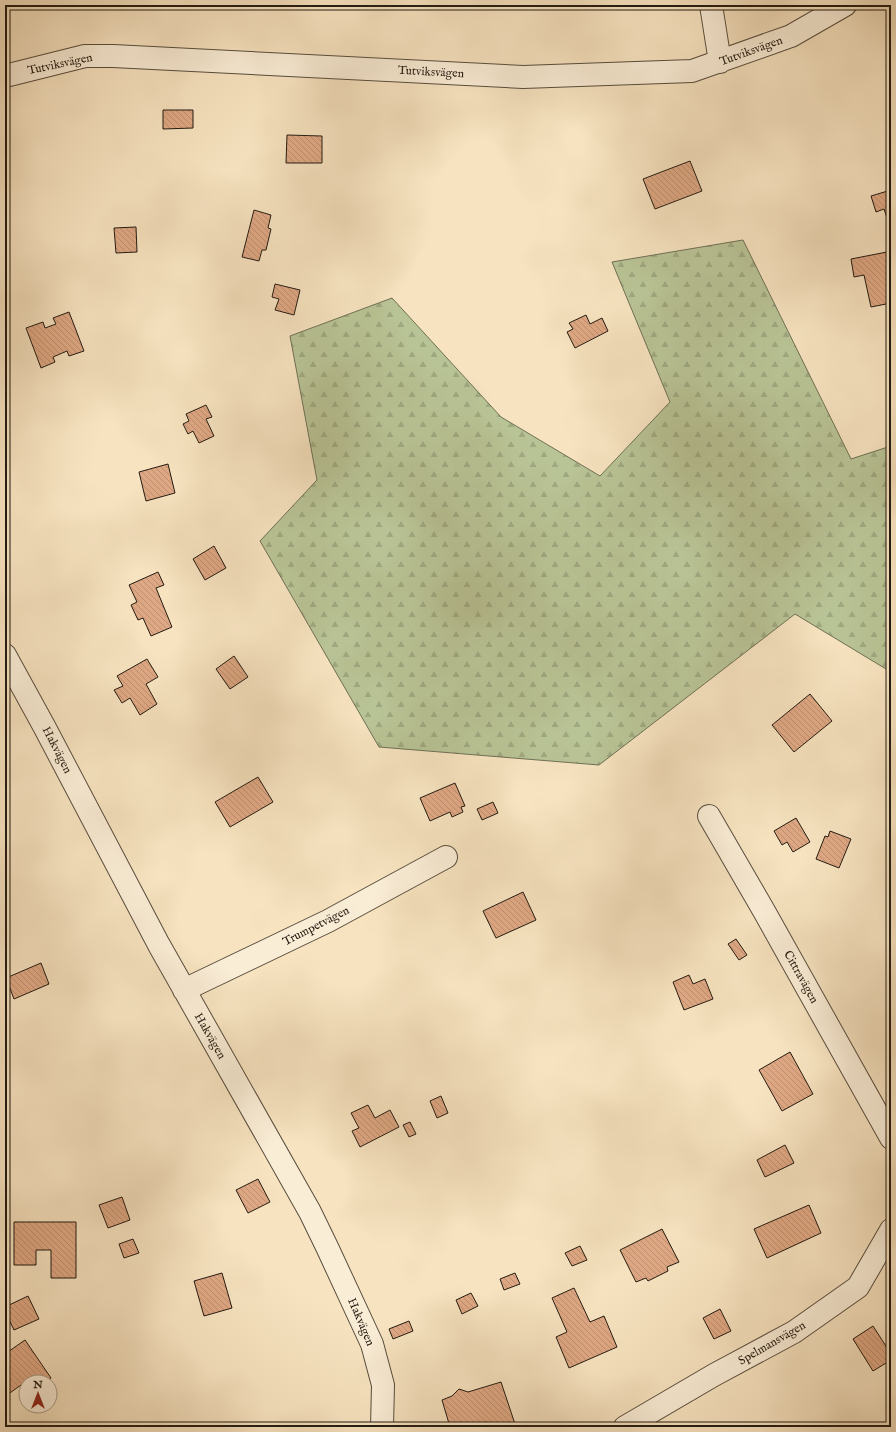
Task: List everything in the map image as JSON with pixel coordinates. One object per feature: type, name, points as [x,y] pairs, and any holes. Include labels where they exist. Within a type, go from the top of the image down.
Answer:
[{"type":"street","points":[[711,5],[720,62]]},
{"type":"street","name":"Tutviksvägen","points":[[5,76],[84,56],[113,56],[524,76],[692,71],[791,36],[845,5]]},
{"type":"street","name":"Hakvägen","points":[[5,655],[45,728],[158,946],[310,1212],[328,1247],[372,1344],[382,1386],[382,1427]]},
{"type":"street","name":"Cittravägen","points":[[709,816],[891,1138]]},
{"type":"street","name":"Trumpetvägen","points":[[184,990],[328,921],[446,857]]},
{"type":"street","name":"Spelmansvägen","points":[[625,1427],[714,1375],[794,1332],[858,1287],[891,1230]]},
{"type":"green space","points":[[743,240],[851,459],[891,446],[891,672],[795,614],[599,765],[379,747],[260,541],[317,480],[290,336],[392,298],[501,417],[600,476],[670,402],[612,262]]},
{"type":"building","points":[[163,110],[193,110],[193,128],[163,129]]},
{"type":"building","points":[[287,135],[322,136],[322,163],[286,163]]},
{"type":"building","points":[[690,161],[702,191],[655,209],[643,179]]},
{"type":"building","points":[[891,190],[891,217],[887,218],[884,209],[876,212],[871,196]]},
{"type":"building","points":[[254,210],[271,215],[268,228],[271,229],[266,250],[262,250],[259,261],[242,257]]},
{"type":"building","points":[[136,227],[137,252],[116,253],[114,228]]},
{"type":"building","points":[[887,252],[891,274],[891,303],[871,307],[864,275],[854,277],[851,259]]},
{"type":"building","points":[[275,284],[300,290],[294,315],[275,310],[279,299],[272,297]]},
{"type":"building","points":[[69,312],[84,351],[69,356],[67,351],[53,357],[55,362],[41,368],[26,328],[43,322],[45,328],[56,324],[53,318]]},
{"type":"building","points":[[586,315],[590,324],[602,318],[608,331],[575,348],[567,332],[573,329],[569,323]]},
{"type":"building","points":[[206,405],[212,417],[206,419],[214,436],[199,443],[193,431],[188,434],[183,424],[189,421],[186,414]]},
{"type":"building","points":[[168,464],[175,493],[146,501],[139,472]]},
{"type":"building","points":[[214,546],[226,568],[205,580],[193,559]]},
{"type":"building","points":[[158,572],[164,585],[156,588],[172,627],[151,636],[143,618],[138,620],[131,605],[137,602],[129,585]]},
{"type":"building","points":[[234,656],[248,677],[230,689],[216,669]]},
{"type":"building","points":[[147,659],[158,677],[146,684],[157,704],[140,715],[130,698],[122,703],[114,690],[123,686],[117,676]]},
{"type":"building","points":[[810,694],[832,721],[794,752],[772,725]]},
{"type":"building","points":[[258,777],[273,802],[230,827],[215,802]]},
{"type":"building","points":[[455,783],[465,806],[461,807],[463,812],[452,817],[450,812],[430,821],[420,798]]},
{"type":"building","points":[[493,802],[498,813],[482,820],[477,809]]},
{"type":"building","points":[[796,818],[810,842],[793,852],[787,842],[782,845],[774,831]]},
{"type":"building","points":[[830,831],[851,839],[839,868],[816,859],[825,836],[828,837]]},
{"type":"building","points":[[523,892],[536,920],[496,938],[483,911]]},
{"type":"building","points":[[736,939],[747,955],[739,960],[728,944]]},
{"type":"building","points":[[41,963],[49,984],[14,999],[6,978]]},
{"type":"building","points":[[689,975],[693,984],[705,979],[713,999],[684,1010],[673,982]]},
{"type":"building","points":[[790,1052],[813,1094],[782,1111],[759,1070]]},
{"type":"building","points":[[441,1096],[448,1113],[437,1118],[430,1101]]},
{"type":"building","points":[[368,1105],[375,1118],[390,1110],[399,1127],[360,1147],[352,1131],[359,1128],[351,1113]]},
{"type":"building","points":[[410,1122],[416,1134],[409,1137],[403,1125]]},
{"type":"building","points":[[785,1145],[794,1163],[765,1177],[757,1160]]},
{"type":"building","points":[[258,1179],[270,1202],[248,1213],[236,1190]]},
{"type":"building","points":[[122,1197],[130,1220],[108,1228],[99,1205]]},
{"type":"building","points":[[809,1205],[821,1233],[767,1258],[754,1229]]},
{"type":"building","points":[[14,1222],[76,1222],[76,1278],[51,1278],[51,1250],[36,1250],[36,1265],[14,1265]]},
{"type":"building","points":[[662,1229],[679,1262],[667,1267],[668,1271],[648,1281],[646,1278],[636,1282],[620,1250]]},
{"type":"building","points":[[133,1239],[139,1253],[124,1258],[119,1244]]},
{"type":"building","points":[[580,1246],[587,1260],[572,1266],[565,1253]]},
{"type":"building","points":[[222,1273],[232,1308],[204,1316],[194,1281]]},
{"type":"building","points":[[515,1273],[520,1284],[504,1290],[500,1279]]},
{"type":"building","points":[[574,1288],[590,1322],[604,1316],[617,1347],[569,1368],[556,1337],[567,1332],[552,1298]]},
{"type":"building","points":[[471,1293],[478,1306],[462,1314],[456,1300]]},
{"type":"building","points":[[28,1296],[39,1319],[14,1330],[5,1311],[5,1307]]},
{"type":"building","points":[[720,1309],[731,1331],[714,1339],[703,1318]]},
{"type":"building","points":[[409,1321],[413,1331],[393,1339],[389,1329]]},
{"type":"building","points":[[873,1326],[891,1354],[891,1360],[873,1371],[853,1339]]},
{"type":"building","points":[[25,1340],[48,1374],[18,1374],[18,1387],[7,1395],[10,1400],[5,1403],[5,1354]]},
{"type":"building","points":[[501,1382],[516,1427],[488,1427],[487,1422],[478,1425],[477,1427],[450,1427],[442,1400],[452,1396],[459,1389],[468,1392]]}]
